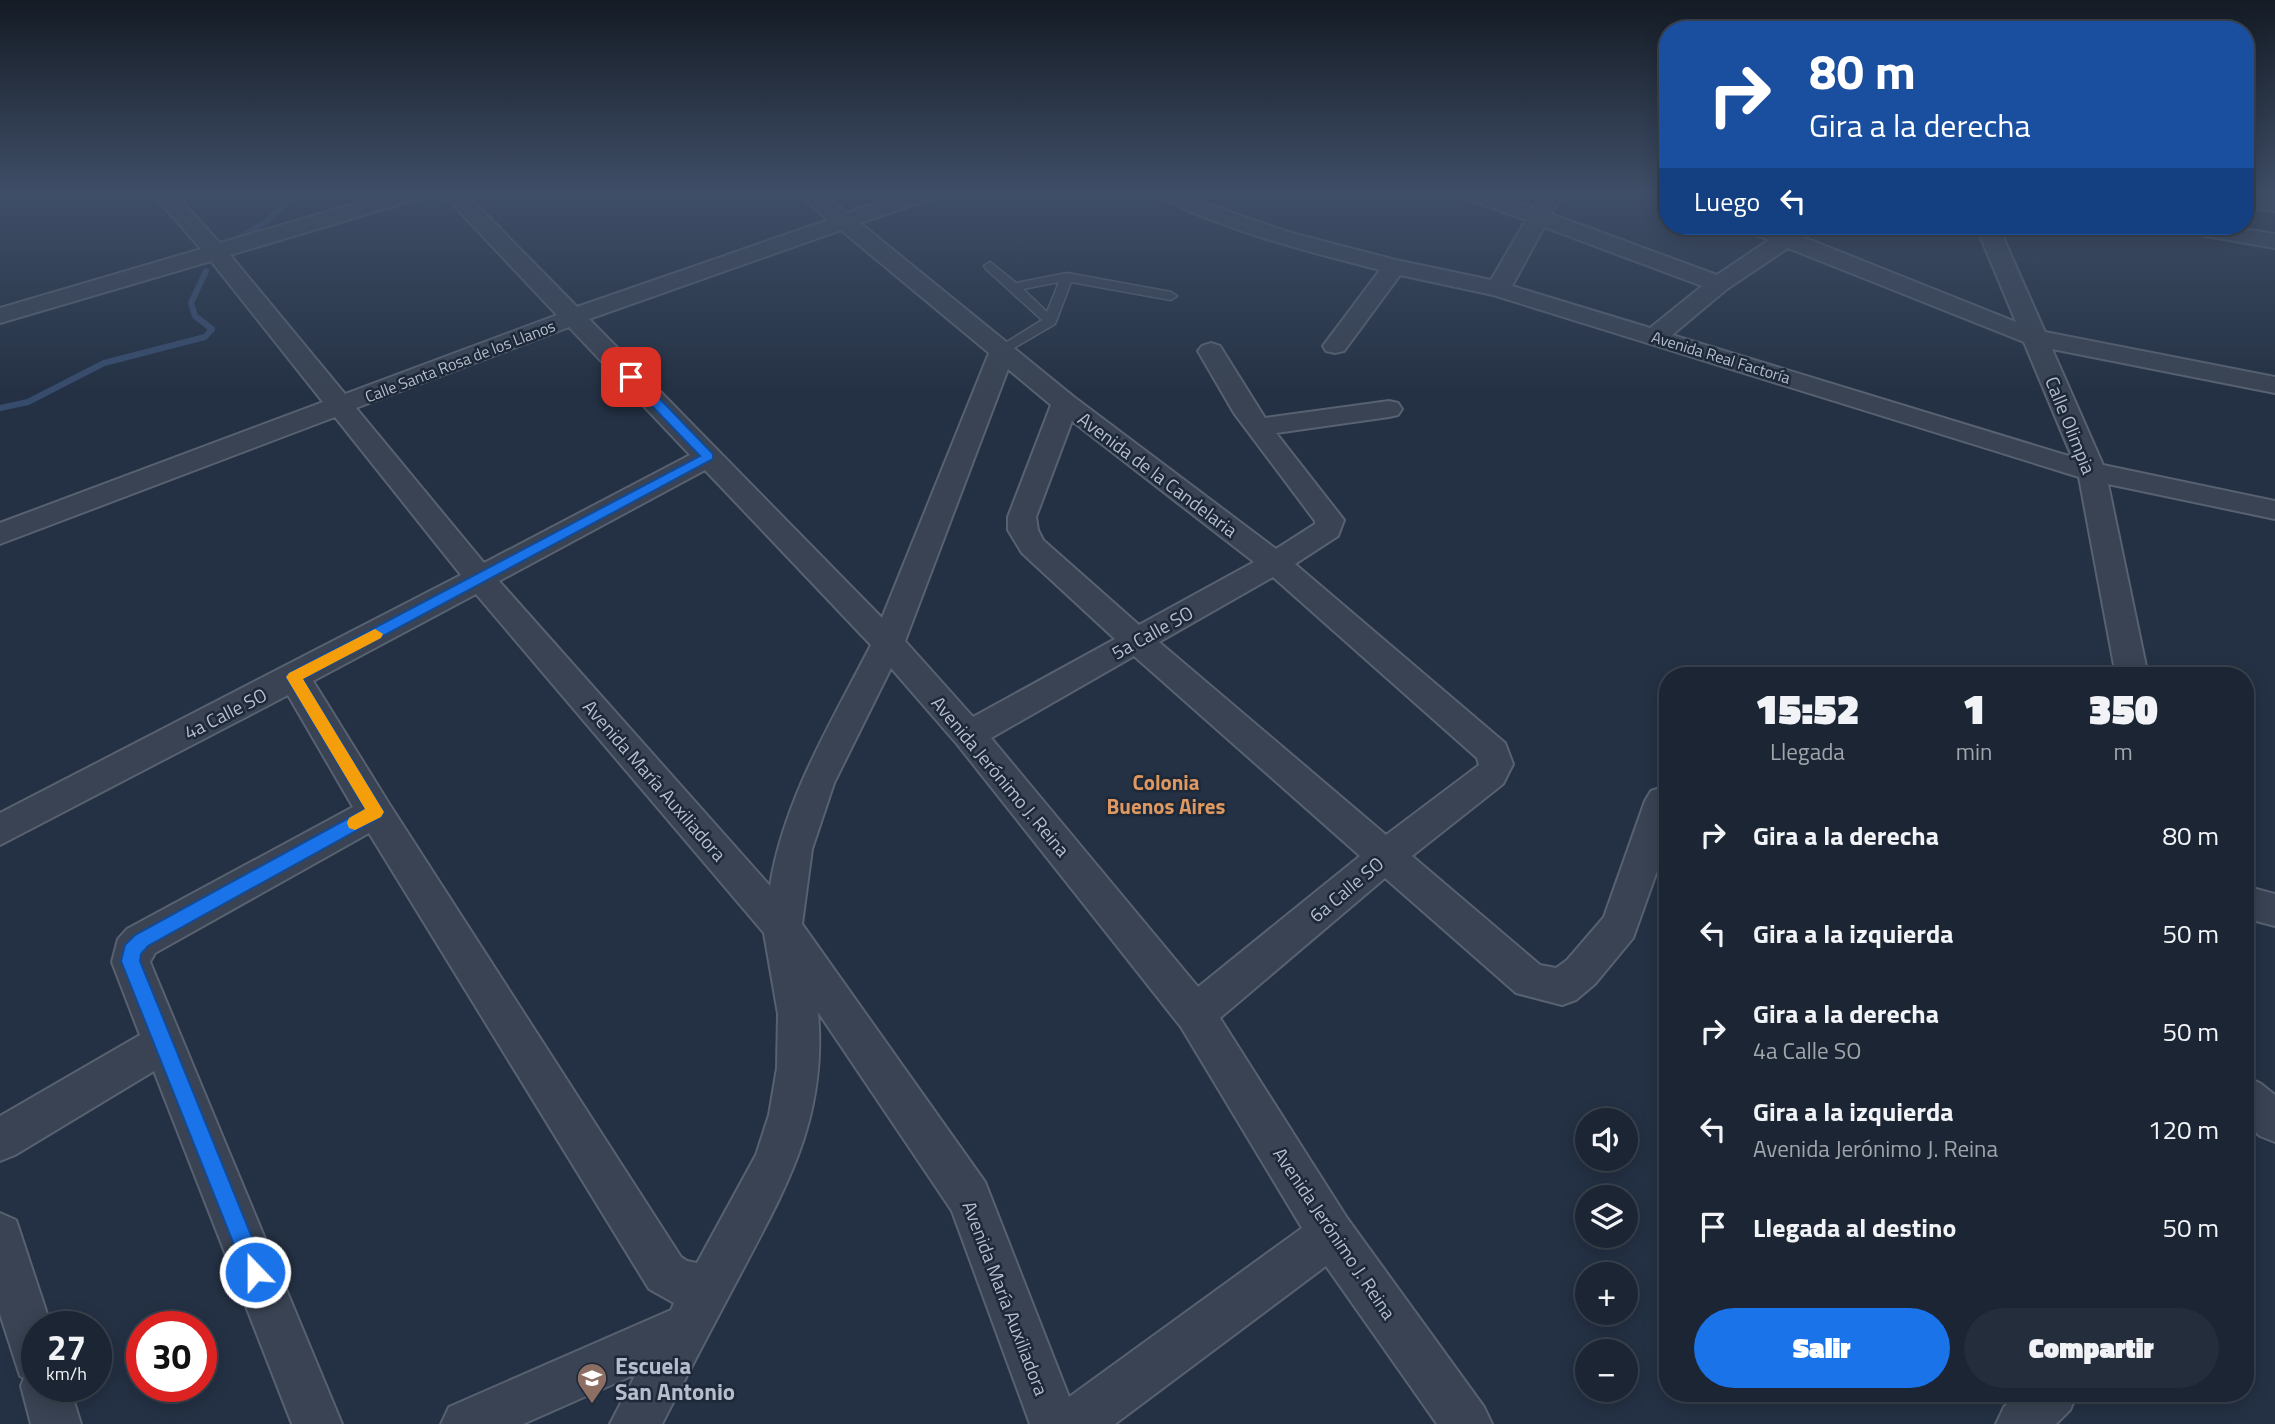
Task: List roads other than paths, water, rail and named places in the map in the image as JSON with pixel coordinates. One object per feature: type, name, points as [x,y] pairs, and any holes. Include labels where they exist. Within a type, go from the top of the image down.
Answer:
[{"type":"street","points":[[0,316],[184,260]]},
{"type":"street","name":"Avenida María Auxiliadora","points":[[223,260],[480,579],[782,927],[969,1198],[1055,1424]]},
{"type":"street","name":"Avenida Jerónimo J. Reina","points":[[518,260],[888,643],[969,735],[1195,1014],[1331,1234],[1467,1424]]},
{"type":"street","name":"Calle Santa Rosa de los Llanos","points":[[0,534],[573,317],[733,260]]},
{"type":"street","name":"Avenida de la Candelaria","points":[[892,260],[1065,403],[1275,563],[1493,752],[1496,764]]},
{"type":"street","name":"Avenida Real Factoría","points":[[1370,260],[1498,289],[2092,472],[2275,510]]},
{"type":"street","points":[[1498,289],[1514,260]]},
{"type":"street","points":[[1655,260],[1719,284]]},
{"type":"street","points":[[1654,337],[1719,284],[1753,260]]},
{"type":"street","points":[[1838,260],[2035,338],[2275,385]]},
{"type":"street","name":"Calle Olimpia","points":[[2002,260],[2092,472],[2130,667]]},
{"type":"street","points":[[1335,346],[1394,267]]},
{"type":"street","points":[[635,1424],[775,1164],[790,1115],[798,1068],[798,1014],[782,927],[794,849],[817,783],[888,643],[1002,351]]},
{"type":"street","points":[[1211,351],[1259,428],[1389,409]]},
{"type":"street","points":[[1065,403],[1022,517],[1023,530],[1032,546],[1136,640],[1530,981],[1562,987],[1581,972],[1620,926],[1659,813]]},
{"type":"street","name":"5a Calle SO","points":[[969,735],[1275,563],[1331,525],[1330,520],[1259,428]]},
{"type":"street","name":"4a Calle SO","points":[[0,830],[708,457]]},
{"type":"street","points":[[294,677],[375,812],[665,1273],[673,1281],[684,1284],[699,1306]]},
{"type":"street","name":"6a Calle SO","points":[[1195,1014],[1387,855],[1491,774],[1496,764]]},
{"type":"street","points":[[317,1424],[131,961],[132,951],[141,941],[375,812]]},
{"type":"street","points":[[2254,904],[2275,910]]},
{"type":"street","points":[[0,1140],[163,1044]]},
{"type":"street","points":[[2254,1104],[2275,1121]]},
{"type":"street","points":[[1073,1424],[1331,1234]]},
{"type":"street","points":[[0,1236],[23,1311]]},
{"type":"street","points":[[466,1424],[699,1306]]},
{"type":"street","points":[[50,1402],[56,1424]]},
{"type":"street","points":[[2021,1424],[2044,1402]]},
{"type":"lane","points":[[990,266],[1050,321]]},
{"type":"lane","points":[[1002,351],[1050,321],[1067,277]]},
{"type":"lane","points":[[1014,287],[1067,277],[1171,296]]},
{"type":"waterway","points":[[0,408],[28,402],[104,363],[205,337],[212,329],[195,316],[191,303],[206,271]]},
{"type":"place","name":"Escuela San Antonio","points":[[592,1405]]},
{"type":"district","name":"Colonia Buenos Aires","points":[[1166,794]]}]
